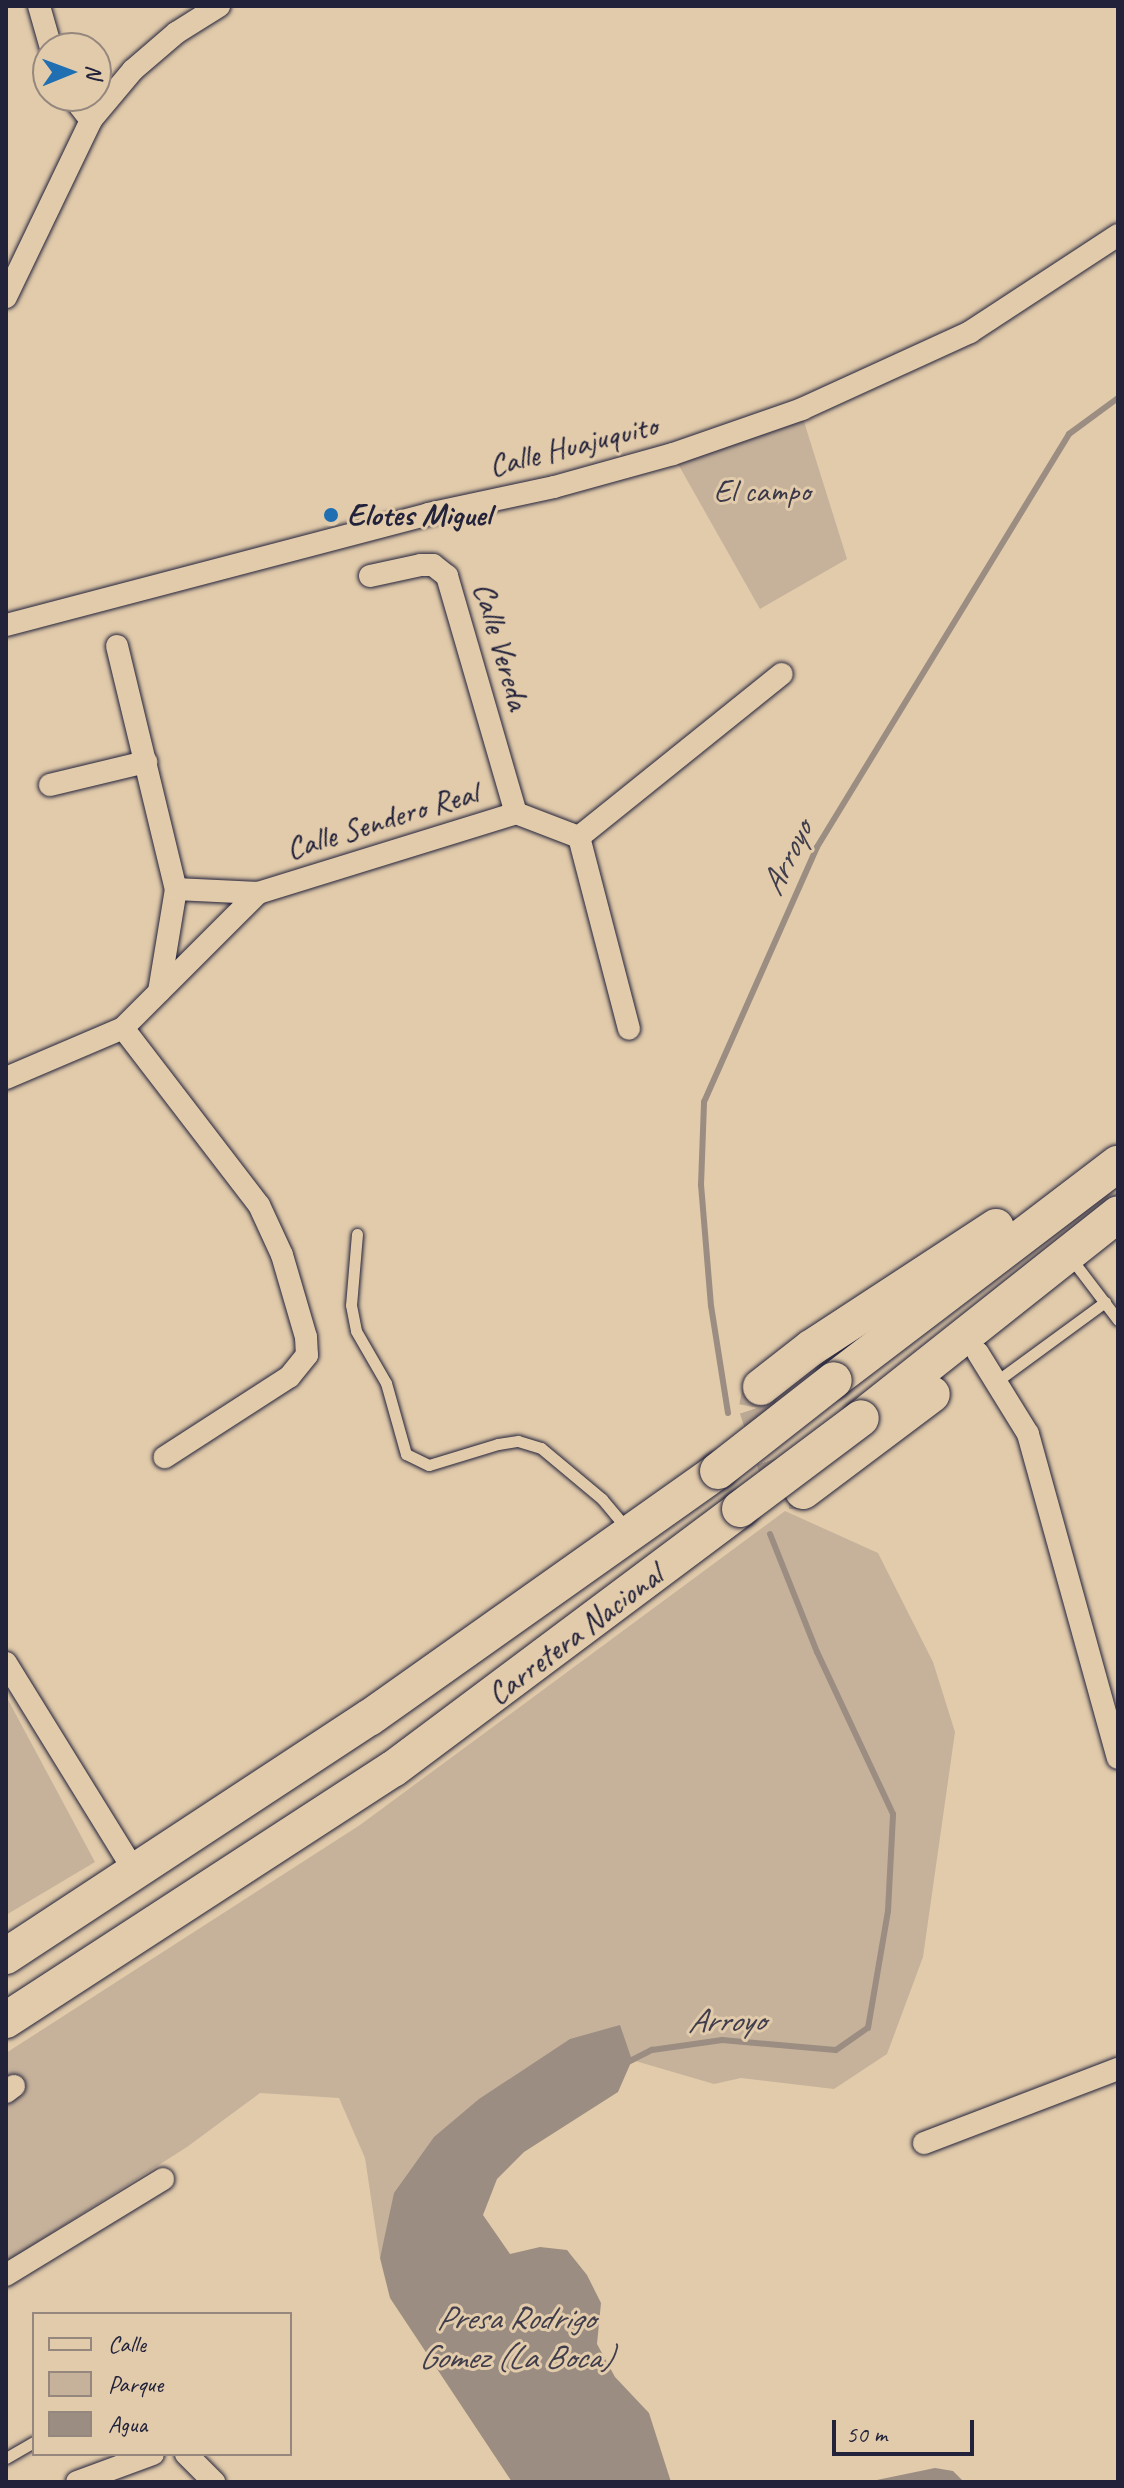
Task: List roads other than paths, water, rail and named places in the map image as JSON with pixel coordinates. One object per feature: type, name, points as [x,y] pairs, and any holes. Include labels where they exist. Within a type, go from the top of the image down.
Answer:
[{"type":"highway","name":"Carretera Nacional","points":[[6,1956],[137,1875],[632,1535],[1118,1164]]},
{"type":"highway","name":"Carretera Nacional","points":[[6,2020],[393,1769],[861,1418],[1118,1214]]},
{"type":"highway","points":[[761,1387],[811,1348],[998,1226],[1048,1217]]},
{"type":"highway","points":[[803,1491],[893,1426],[988,1367],[1018,1293]]},
{"type":"street","points":[[39,6],[46,32]]},
{"type":"street","points":[[6,297],[91,120],[133,70],[176,33],[219,6]]},
{"type":"street","points":[[85,112],[91,120]]},
{"type":"street","name":"Calle Huajuquito","points":[[6,625],[428,514],[554,487],[673,454],[802,409],[970,332],[1118,235]]},
{"type":"street","name":"Calle Vereda","points":[[370,576],[421,565],[442,569],[447,576],[516,813]]},
{"type":"street","points":[[117,646],[176,889],[159,992]]},
{"type":"street","points":[[629,1029],[579,837],[782,674]]},
{"type":"street","points":[[50,785],[146,762]]},
{"type":"street","name":"Calle Sendero Real","points":[[6,1078],[123,1028],[258,893],[516,813],[579,837]]},
{"type":"street","points":[[176,889],[258,893]]},
{"type":"street","points":[[123,1028],[259,1205],[282,1255],[306,1337],[307,1355],[289,1377],[165,1457]]},
{"type":"street","points":[[988,1367],[1028,1434],[1118,1758]]},
{"type":"street","points":[[6,1663],[137,1875]]},
{"type":"street","points":[[924,2143],[1118,2069]]},
{"type":"street","points":[[6,2275],[163,2179]]},
{"type":"street","points":[[77,2482],[148,2456]]},
{"type":"street","points":[[188,2456],[214,2482]]},
{"type":"lane","points":[[357,1234],[351,1305],[356,1331],[386,1383],[406,1454],[429,1465],[498,1444],[518,1441],[541,1448],[602,1499],[632,1535]]},
{"type":"lane","points":[[1067,1254],[1118,1320]]},
{"type":"lane","points":[[988,1367],[1105,1302]]},
{"type":"lane","points":[[6,2458],[32,2443]]},
{"type":"water","name":"Presa Rodrigo Gomez (La Boca)","points":[[620,2025],[632,2060],[618,2092],[524,2152],[497,2179],[483,2215],[510,2254],[540,2247],[567,2250],[587,2275],[601,2303],[597,2344],[615,2377],[649,2413],[671,2482],[512,2482],[390,2298],[380,2258],[394,2193],[434,2137],[479,2099],[570,2039]]},
{"type":"water","points":[[935,2468],[953,2471],[964,2482],[867,2482]]},
{"type":"waterway","name":"Arroyo","points":[[728,1413],[711,1306],[701,1185],[704,1102],[817,847],[1069,434],[1118,398]]},
{"type":"waterway","name":"Arroyo","points":[[628,2062],[652,2050],[722,2040],[836,2050],[868,2028],[888,1911],[893,1814],[817,1652],[770,1534]]},
{"type":"tunnel","points":[[761,1387],[757,1408],[777,1469],[789,1491],[803,1491]]},
{"type":"place","name":"Elotes Miguel","points":[[331,515]]},
{"type":"park label","name":"El campo","points":[[762,491]]}]
